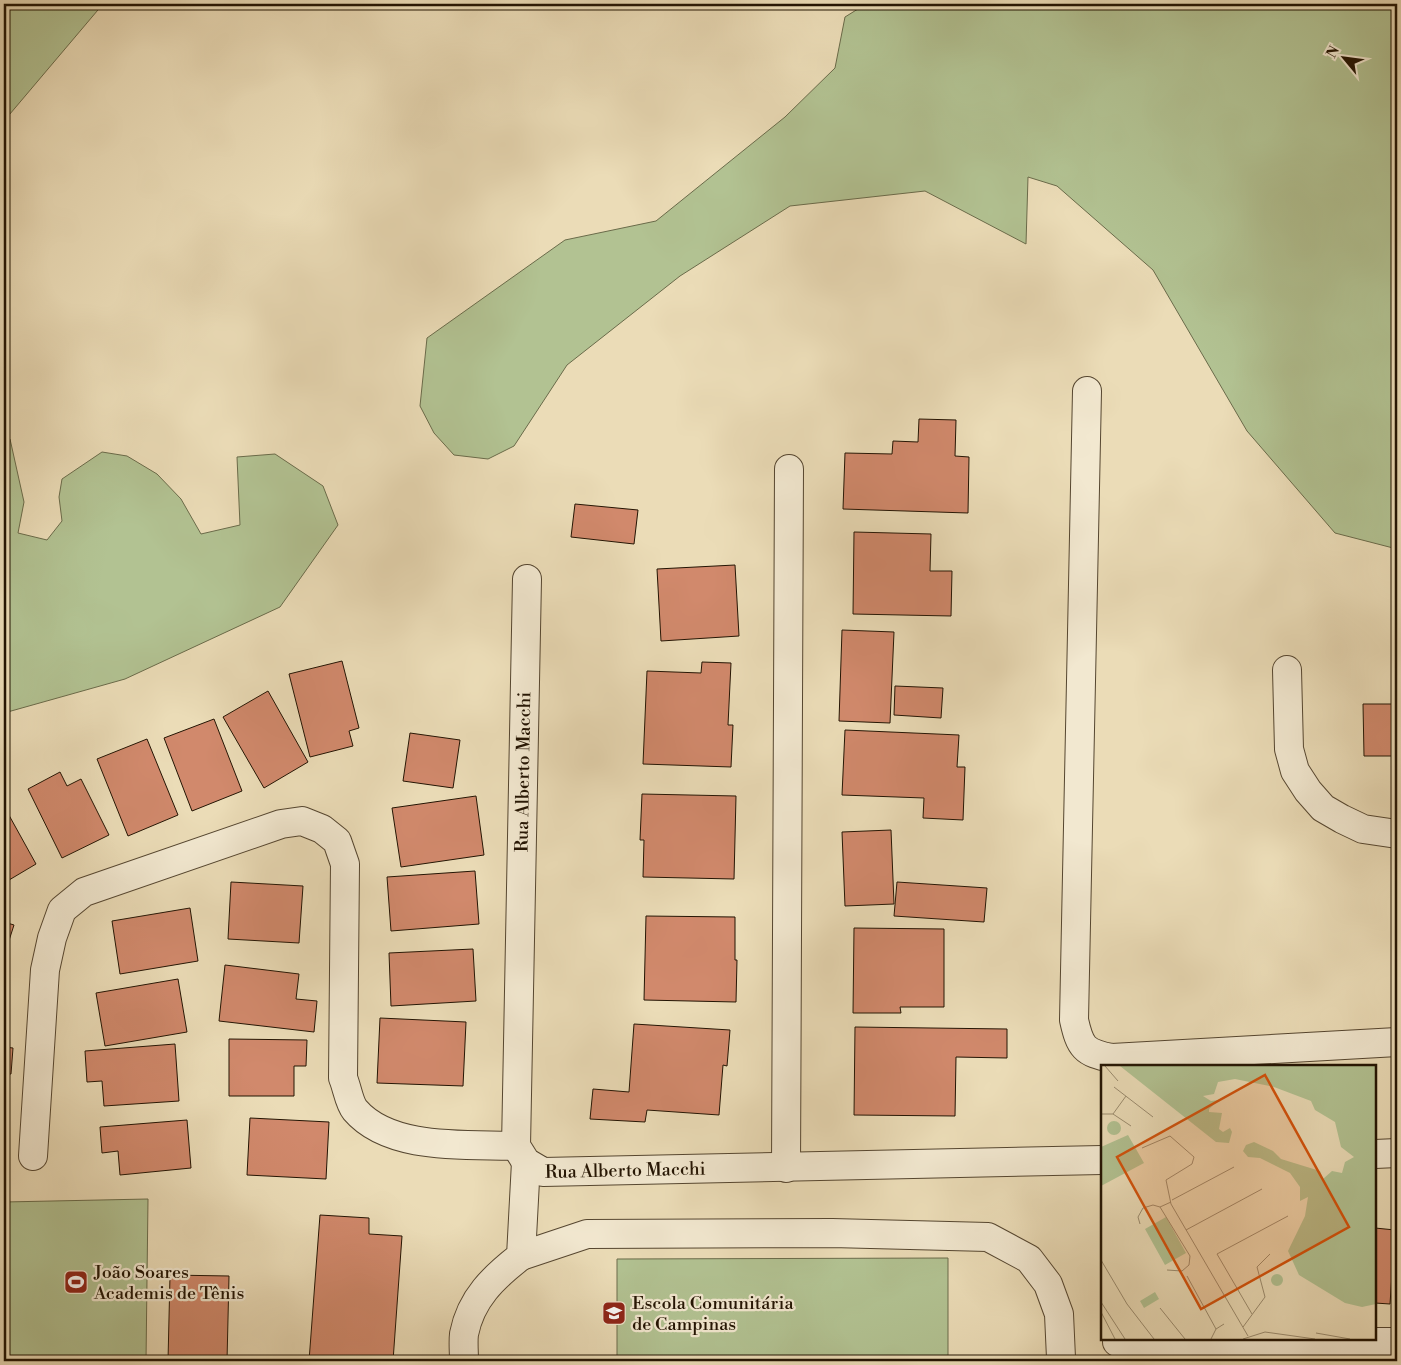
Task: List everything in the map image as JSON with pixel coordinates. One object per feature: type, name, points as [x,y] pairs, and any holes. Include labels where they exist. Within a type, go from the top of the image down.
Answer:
[{"type":"street","points":[[1087,391],[1074,1020],[1079,1040],[1093,1054],[1112,1058],[1397,1042]]},
{"type":"street","points":[[786,1168],[789,469]]},
{"type":"street","name":"Rua Alberto Macchi","points":[[527,579],[521,1154],[543,1172],[1101,1160]]},
{"type":"street","points":[[1287,670],[1289,749],[1295,771],[1308,791],[1323,808],[1342,819],[1363,829],[1397,834]]},
{"type":"street","points":[[33,1156],[46,970],[52,938],[62,910],[84,892],[281,824],[302,821],[322,829],[337,841],[345,864],[344,1078],[354,1110],[380,1130],[429,1144],[521,1154],[521,1256]]},
{"type":"street","points":[[1376,1154],[1397,1153]]},
{"type":"street","points":[[464,1361],[464,1334],[476,1300],[496,1276],[521,1256],[587,1234],[832,1233],[988,1237],[1029,1259],[1048,1284],[1060,1314],[1060,1361]]},
{"type":"street","points":[[1117,1342],[1397,1342]]},
{"type":"green space","points":[[4,4],[103,4],[4,121]]},
{"type":"green space","points":[[866,4],[1397,4],[1397,549],[1335,533],[1247,431],[1153,270],[1057,186],[1028,177],[1026,244],[925,191],[790,206],[680,276],[567,365],[514,446],[488,459],[454,455],[434,433],[420,406],[427,338],[565,240],[656,221],[785,117],[835,68],[845,17]]},
{"type":"green space","points":[[4,434],[10,439],[24,502],[18,533],[47,540],[62,521],[59,497],[62,479],[102,452],[127,456],[157,474],[181,499],[201,534],[240,525],[237,457],[275,454],[323,486],[338,525],[280,607],[125,679],[4,713]]},
{"type":"green space","name":"João Soares Academis de Tênis","points":[[148,1199],[146,1361],[4,1361],[4,1202]]},
{"type":"green space","points":[[948,1258],[948,1361],[617,1361],[617,1259]]},
{"type":"building","points":[[919,419],[956,420],[955,456],[969,457],[968,513],[843,509],[845,453],[892,454],[893,441],[918,442]]},
{"type":"building","points":[[575,504],[638,510],[634,544],[571,537]]},
{"type":"building","points":[[854,532],[931,534],[930,571],[952,571],[951,616],[853,614]]},
{"type":"building","points":[[735,565],[739,636],[661,641],[657,569]]},
{"type":"building","points":[[842,630],[894,632],[890,723],[839,721]]},
{"type":"building","points":[[342,661],[359,728],[349,731],[353,746],[310,757],[289,674]]},
{"type":"building","points":[[702,662],[731,663],[728,725],[733,725],[731,767],[643,764],[647,671],[701,673]]},
{"type":"building","points":[[895,686],[943,688],[941,718],[894,715]]},
{"type":"building","points":[[268,691],[308,762],[264,788],[223,717]]},
{"type":"building","points":[[1363,704],[1397,704],[1397,756],[1364,756]]},
{"type":"building","points":[[214,719],[242,791],[192,811],[164,738]]},
{"type":"building","points":[[845,730],[959,735],[957,767],[965,767],[963,820],[923,818],[924,798],[842,795]]},
{"type":"building","points":[[410,733],[460,740],[453,788],[403,781]]},
{"type":"building","points":[[147,739],[178,815],[128,836],[97,759]]},
{"type":"building","points":[[60,772],[67,786],[81,779],[109,835],[62,858],[28,789]]},
{"type":"building","points":[[642,794],[736,796],[734,879],[643,877],[644,840],[640,840]]},
{"type":"building","points":[[476,796],[484,855],[401,867],[392,808]]},
{"type":"building","points":[[4,809],[36,864],[4,883]]},
{"type":"building","points":[[891,830],[894,904],[845,906],[842,832]]},
{"type":"building","points":[[475,871],[479,924],[391,931],[387,877]]},
{"type":"building","points":[[231,882],[303,886],[299,943],[228,939]]},
{"type":"building","points":[[897,882],[987,888],[984,922],[894,916]]},
{"type":"building","points":[[190,908],[198,961],[120,974],[112,921]]},
{"type":"building","points":[[646,916],[735,917],[736,1002],[644,1000]]},
{"type":"building","points":[[4,922],[14,925],[4,956]]},
{"type":"building","points":[[854,928],[944,929],[944,1007],[900,1007],[901,1013],[853,1013]]},
{"type":"building","points":[[473,949],[476,1001],[391,1006],[389,953]]},
{"type":"building","points":[[225,965],[299,974],[296,999],[317,1001],[314,1032],[219,1021]]},
{"type":"building","points":[[178,979],[187,1032],[105,1046],[96,993]]},
{"type":"building","points":[[4,984],[9,986],[4,1013]]},
{"type":"building","points":[[380,1018],[466,1022],[463,1086],[377,1083]]},
{"type":"building","points":[[634,1024],[730,1030],[727,1066],[723,1065],[719,1115],[647,1110],[645,1122],[590,1119],[593,1089],[629,1092]]},
{"type":"building","points":[[855,1027],[1007,1029],[1007,1058],[956,1057],[955,1116],[854,1115]]},
{"type":"building","points":[[229,1039],[307,1040],[306,1066],[294,1066],[294,1096],[229,1096]]},
{"type":"building","points":[[175,1044],[179,1101],[104,1106],[102,1081],[87,1082],[85,1051]]},
{"type":"building","points":[[4,1047],[13,1048],[11,1074],[4,1074]]},
{"type":"building","points":[[250,1118],[329,1122],[326,1179],[247,1175]]},
{"type":"building","points":[[187,1120],[191,1168],[120,1175],[118,1151],[102,1153],[100,1127]]},
{"type":"building","points":[[320,1215],[369,1218],[369,1234],[402,1236],[393,1361],[309,1361]]},
{"type":"building","points":[[1376,1228],[1395,1230],[1390,1304],[1376,1303]]},
{"type":"building","points":[[170,1275],[229,1276],[227,1361],[168,1361]]},
{"type":"place","name":"João Soares Academis de Tênis","points":[[76,1282]]},
{"type":"place","name":"Escola Comunitária de Campinas","points":[[614,1313]]}]
